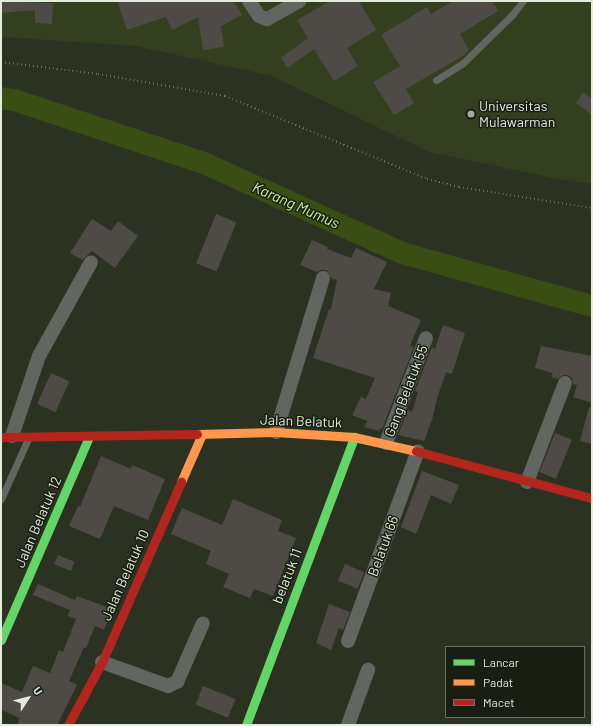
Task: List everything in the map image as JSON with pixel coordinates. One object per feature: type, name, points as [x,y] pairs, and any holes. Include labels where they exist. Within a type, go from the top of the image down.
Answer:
[{"type":"street","points":[[249,1],[259,16],[267,19],[300,1]]},
{"type":"street","points":[[6,436],[39,356],[91,262]]},
{"type":"street","points":[[276,432],[323,278]]},
{"type":"street","name":"Gang Belatuk 55","points":[[386,444],[426,338]]},
{"type":"street","points":[[527,482],[565,383]]},
{"type":"street","name":"Jalan Belatuk","points":[[6,436],[89,437],[276,432],[354,437],[418,451],[527,482],[592,498]]},
{"type":"street","name":"Jalan Belatuk 10","points":[[68,725],[102,662],[202,434]]},
{"type":"street","name":"Jalan Belatuk 12","points":[[1,640],[5,622],[89,437]]},
{"type":"street","name":"belatuk 11","points":[[246,725],[354,437]]},
{"type":"street","name":"Belatuk 66","points":[[348,641],[418,451]]},
{"type":"street","points":[[102,662],[168,686],[177,682],[203,623]]},
{"type":"street","points":[[348,725],[368,670]]},
{"type":"lane","points":[[436,80],[463,63],[512,15],[523,1]]},
{"type":"lane","points":[[1,499],[29,436]]},
{"type":"path","points":[[1,62],[98,74],[225,96],[427,179],[459,187],[592,208]]},
{"type":"shaded area","name":"Universitas Mulawarman","points":[[1,1],[592,1],[592,184],[553,178],[429,152],[272,76],[136,46],[1,37]]},
{"type":"building","points":[[1,1],[53,3],[52,24],[35,23],[35,10],[1,13]]},
{"type":"building","points":[[117,1],[234,1],[242,15],[221,26],[224,47],[203,50],[198,17],[172,30],[166,17],[127,30]]},
{"type":"building","points":[[330,1],[359,1],[376,30],[347,48],[358,66],[334,81],[314,49],[288,68],[281,58],[308,38],[297,20]]},
{"type":"building","points":[[453,1],[492,1],[498,11],[460,34],[469,50],[463,56],[406,89],[414,103],[394,115],[373,82],[400,66],[381,35],[427,7],[431,14]]},
{"type":"building","points":[[583,92],[592,99],[592,115],[576,103]]},
{"type":"building","points":[[216,214],[236,222],[217,271],[196,263]]},
{"type":"building","points":[[92,219],[111,231],[118,221],[138,236],[115,268],[92,251],[82,260],[70,253]]},
{"type":"building","points":[[312,240],[328,247],[327,249],[351,258],[356,248],[387,262],[374,289],[391,293],[388,306],[421,320],[410,346],[414,347],[382,429],[380,428],[379,431],[364,427],[367,421],[352,415],[361,397],[366,399],[375,378],[313,358],[329,309],[331,309],[337,280],[331,278],[326,270],[317,272],[300,265]]},
{"type":"building","points":[[443,325],[465,333],[452,374],[446,372],[437,398],[432,420],[424,441],[398,435],[408,410],[412,412],[418,392],[415,391],[432,347],[435,349]]},
{"type":"building","points":[[541,346],[592,356],[592,403],[573,397],[577,385],[573,384],[572,378],[568,375],[563,375],[558,379],[551,377],[553,373],[535,368]]},
{"type":"building","points":[[51,373],[69,381],[55,412],[37,404]]},
{"type":"building","points":[[589,407],[592,408],[592,444],[580,441]]},
{"type":"building","points":[[555,433],[572,440],[556,479],[539,472]]},
{"type":"building","points":[[101,456],[131,469],[132,465],[165,479],[148,520],[114,506],[100,539],[69,526],[78,506],[80,507]]},
{"type":"building","points":[[422,471],[459,485],[451,504],[431,495],[416,534],[401,527]]},
{"type":"building","points":[[233,499],[282,520],[278,531],[296,538],[273,596],[254,589],[250,598],[223,587],[229,574],[206,564],[211,551],[171,534],[182,508],[222,525]]},
{"type":"building","points":[[58,555],[75,562],[71,571],[54,564]]},
{"type":"building","points":[[345,564],[364,572],[357,589],[338,581]]},
{"type":"building","points":[[38,584],[75,600],[77,596],[112,609],[104,630],[95,626],[86,648],[84,647],[69,681],[77,685],[57,725],[17,725],[20,718],[1,710],[1,683],[22,692],[33,666],[50,673],[59,650],[63,652],[76,619],[68,616],[70,610],[33,595]]},
{"type":"building","points":[[329,604],[350,612],[343,630],[339,628],[331,650],[316,643]]},
{"type":"building","points":[[203,686],[235,699],[228,718],[196,705]]},
{"type":"waterway","name":"Karang Mumus","points":[[1,98],[14,100],[206,164],[402,253],[592,306]]},
{"type":"traffic: fast","points":[[1,640],[89,437]]},
{"type":"traffic: fast","points":[[246,725],[354,437]]},
{"type":"traffic: slow","points":[[197,434],[276,432],[354,437],[416,451]]},
{"type":"traffic: slow","points":[[181,482],[202,434]]},
{"type":"traffic: jam","points":[[1,437],[197,434]]},
{"type":"traffic: jam","points":[[416,451],[592,498]]},
{"type":"traffic: jam","points":[[68,725],[102,662],[181,482]]},
{"type":"place","name":"Universitas Mulawarman","points":[[471,114]]}]
